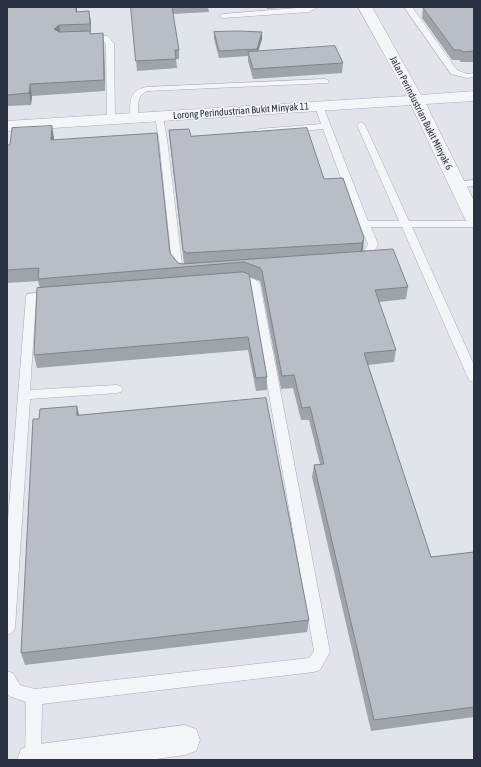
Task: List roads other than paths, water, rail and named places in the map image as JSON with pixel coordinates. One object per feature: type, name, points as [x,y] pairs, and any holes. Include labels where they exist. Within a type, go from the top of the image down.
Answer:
[{"type":"street","name":"Jalan Perindustrian Bukit Minyak 6","points":[[365,7],[416,99],[474,219]]},
{"type":"street","name":"Lorong Perindustrian Bukit Minyak 11","points":[[7,126],[474,96]]},
{"type":"street","points":[[32,760],[185,740]]},
{"type":"lane","points":[[223,16],[309,10],[314,7]]},
{"type":"lane","points":[[408,7],[454,72],[467,76],[474,75]]},
{"type":"lane","points":[[82,39],[105,38],[110,44],[111,120]]},
{"type":"lane","points":[[134,119],[135,97],[138,92],[146,89],[325,81]]},
{"type":"lane","points":[[319,106],[373,244],[365,260],[349,261]]},
{"type":"lane","points":[[158,117],[167,138],[176,265],[182,272],[198,270]]},
{"type":"lane","points":[[361,125],[474,378]]},
{"type":"lane","points":[[247,132],[326,126]]},
{"type":"lane","points":[[457,184],[474,183]]},
{"type":"lane","points":[[364,224],[474,224]]},
{"type":"lane","points":[[7,678],[15,691],[34,697],[314,665],[322,652],[255,284],[244,279],[228,280]]},
{"type":"lane","points":[[7,628],[31,297],[63,295]]},
{"type":"lane","points":[[24,395],[116,389]]},
{"type":"lane","points":[[32,760],[34,697]]}]
